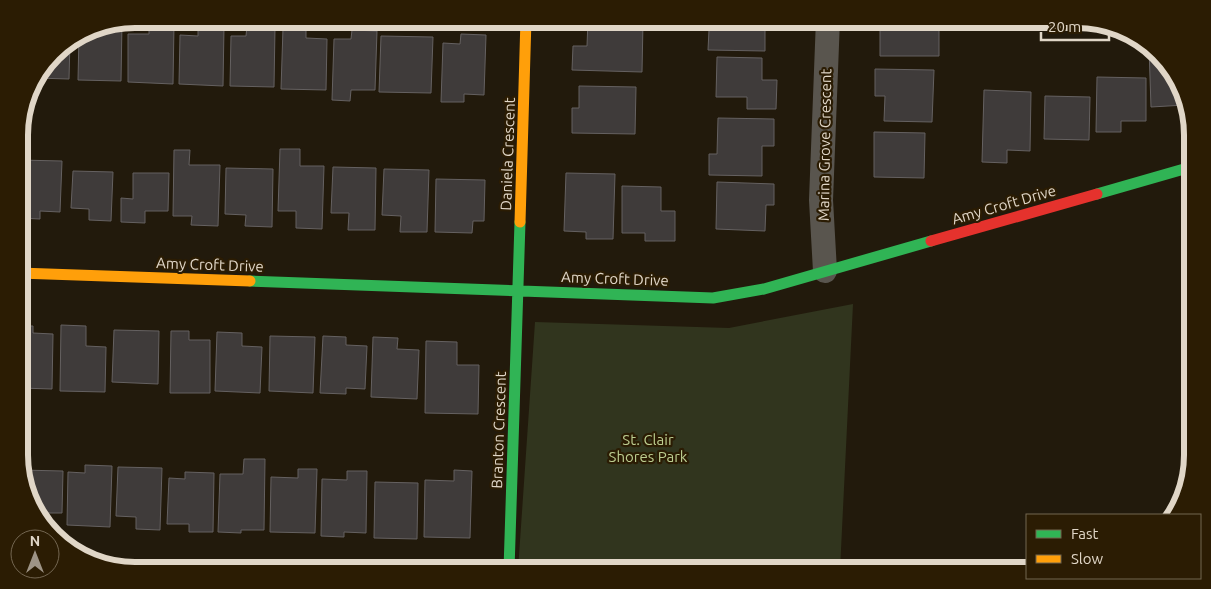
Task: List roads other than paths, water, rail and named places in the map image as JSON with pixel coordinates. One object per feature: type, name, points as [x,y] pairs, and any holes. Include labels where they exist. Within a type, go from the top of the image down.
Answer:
[{"type":"street","name":"Daniela Crescent","points":[[519,290],[526,28]]},
{"type":"street","name":"Marina Grove Crescent","points":[[825,270],[821,200],[828,28]]},
{"type":"street","name":"Amy Croft Drive","points":[[28,273],[713,298],[764,289],[825,270],[1184,169]]},
{"type":"street","name":"Branton Crescent","points":[[509,562],[519,290]]},
{"type":"park label","name":"St. Clair Shores Park","points":[[648,448]]}]
